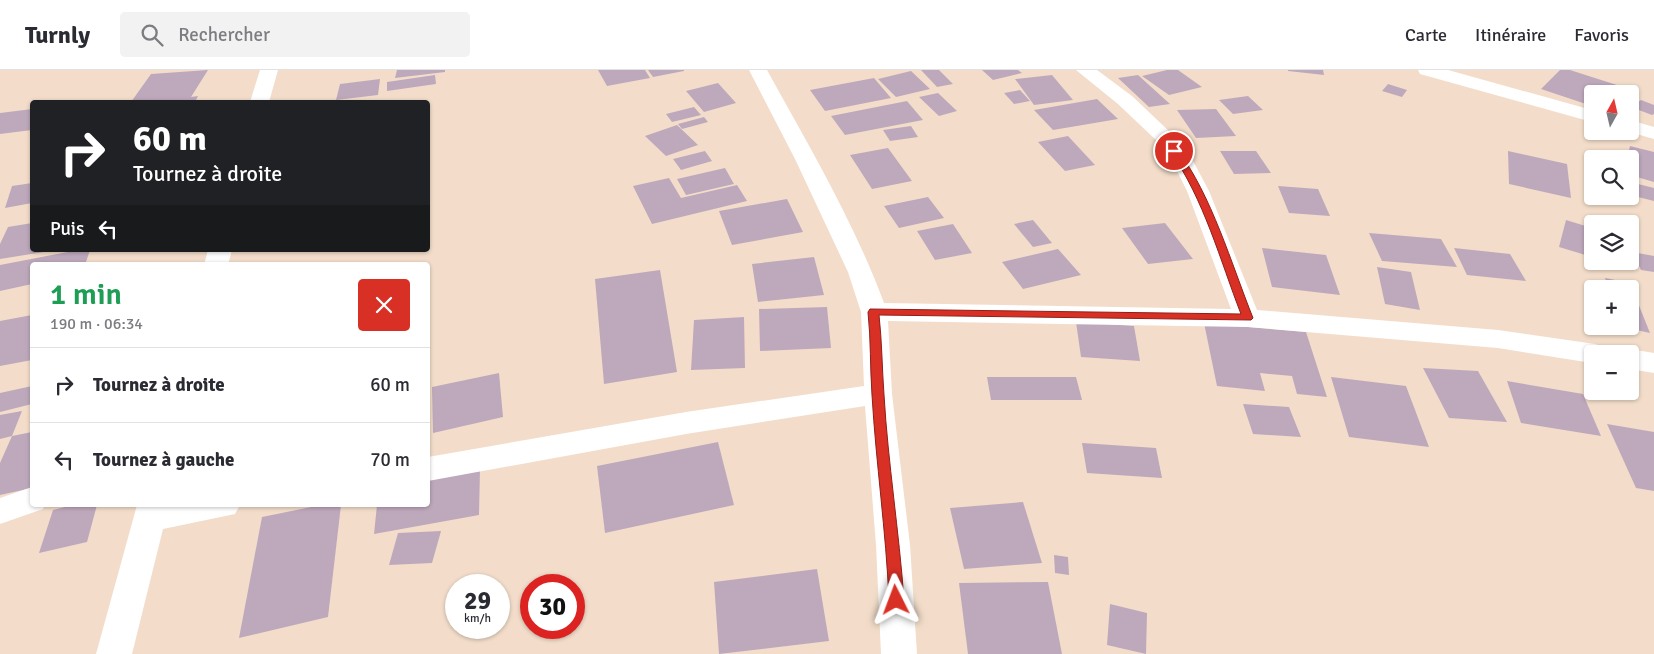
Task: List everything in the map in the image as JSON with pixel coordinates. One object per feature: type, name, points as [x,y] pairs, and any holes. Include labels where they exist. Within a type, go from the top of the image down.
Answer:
[{"type":"street","points":[[261,100],[269,70]]},
{"type":"street","points":[[758,70],[806,159],[860,272],[874,312],[878,394],[893,545],[900,654]]},
{"type":"street","points":[[1086,70],[1125,100],[1164,137],[1184,164],[1198,191],[1247,318]]},
{"type":"street","points":[[1427,70],[1584,114]]},
{"type":"street","points":[[1639,129],[1654,133]]},
{"type":"street","points":[[874,312],[1247,318],[1498,338],[1584,352]]},
{"type":"street","points":[[1639,360],[1654,363]]},
{"type":"street","points":[[430,469],[686,423],[878,394]]},
{"type":"street","points":[[0,511],[30,501]]},
{"type":"street","points":[[114,654],[151,512],[203,507]]},
{"type":"building","points":[[208,70],[191,97],[198,96],[196,100],[132,100],[151,74]]},
{"type":"building","points":[[397,70],[445,70],[445,72],[395,78]]},
{"type":"building","points":[[598,70],[645,70],[650,78],[607,86]]},
{"type":"building","points":[[648,70],[684,70],[684,71],[653,77]]},
{"type":"building","points":[[921,70],[939,70],[953,84],[937,87]]},
{"type":"building","points":[[982,70],[1018,70],[1022,73],[993,80]]},
{"type":"building","points":[[1167,70],[1178,70],[1202,87],[1169,95],[1142,76]]},
{"type":"building","points":[[1323,70],[1324,75],[1288,71]]},
{"type":"building","points":[[1560,70],[1570,70],[1617,85],[1584,85],[1584,103],[1541,89]]},
{"type":"building","points":[[911,71],[930,89],[896,97],[878,79]]},
{"type":"building","points":[[435,75],[436,84],[387,91],[387,82]]},
{"type":"building","points":[[1052,75],[1073,100],[1034,105],[1015,79]]},
{"type":"building","points":[[1138,75],[1170,104],[1149,107],[1118,78]]},
{"type":"building","points":[[874,78],[891,98],[825,111],[810,90]]},
{"type":"building","points":[[380,79],[378,95],[336,100],[340,84]]},
{"type":"building","points":[[718,83],[736,103],[704,112],[686,91]]},
{"type":"building","points":[[1388,84],[1407,90],[1402,97],[1382,91]]},
{"type":"building","points":[[1020,90],[1030,101],[1014,104],[1004,93]]},
{"type":"building","points":[[938,93],[957,111],[939,116],[919,97]]},
{"type":"building","points":[[1248,96],[1263,110],[1233,114],[1219,100]]},
{"type":"building","points":[[1097,99],[1118,119],[1053,130],[1034,110]]},
{"type":"building","points":[[1641,100],[1654,105],[1654,114],[1639,110],[1639,101]]},
{"type":"building","points":[[907,101],[923,120],[845,135],[831,116]]},
{"type":"building","points":[[694,107],[701,115],[672,122],[666,114]]},
{"type":"building","points":[[30,109],[30,130],[0,134],[0,113]]},
{"type":"building","points":[[1216,109],[1236,136],[1196,138],[1177,110]]},
{"type":"building","points":[[704,117],[708,122],[682,129],[678,124]]},
{"type":"building","points":[[677,125],[698,145],[666,156],[645,136]]},
{"type":"building","points":[[911,126],[918,137],[890,141],[883,130]]},
{"type":"building","points":[[1068,136],[1095,165],[1065,171],[1038,142]]},
{"type":"building","points":[[1630,146],[1654,152],[1654,182],[1639,178],[1639,150],[1629,150]]},
{"type":"building","points":[[888,148],[912,181],[872,189],[850,155]]},
{"type":"building","points":[[705,151],[712,161],[681,170],[673,159]]},
{"type":"building","points":[[1220,151],[1256,151],[1271,173],[1234,174]]},
{"type":"building","points":[[1508,151],[1567,164],[1571,198],[1509,184]]},
{"type":"building","points":[[725,168],[734,184],[686,195],[677,179]]},
{"type":"building","points":[[669,178],[681,198],[737,185],[747,201],[652,224],[633,186]]},
{"type":"building","points":[[30,183],[30,203],[5,208],[12,186]]},
{"type":"building","points":[[1639,184],[1654,188],[1654,201],[1639,197]]},
{"type":"building","points":[[1278,186],[1318,189],[1330,216],[1289,213]]},
{"type":"building","points":[[928,197],[944,218],[899,228],[884,206]]},
{"type":"building","points":[[787,199],[803,232],[732,245],[719,211]]},
{"type":"building","points":[[1033,220],[1052,243],[1033,247],[1014,224]]},
{"type":"building","points":[[1566,220],[1584,226],[1584,255],[1559,247]]},
{"type":"building","points":[[30,223],[30,252],[44,252],[0,259],[0,244],[8,227]]},
{"type":"building","points":[[1165,223],[1193,259],[1148,264],[1122,228]]},
{"type":"building","points":[[953,224],[972,253],[935,260],[917,231]]},
{"type":"building","points":[[1369,233],[1441,239],[1457,267],[1382,261]]},
{"type":"building","points":[[1262,248],[1326,255],[1340,295],[1272,287]]},
{"type":"building","points":[[1454,248],[1510,254],[1526,281],[1467,275]]},
{"type":"building","points":[[1058,249],[1081,275],[1023,289],[1002,262]]},
{"type":"building","points":[[68,252],[89,252],[86,262],[30,262],[30,284],[0,291],[0,265]]},
{"type":"building","points":[[1639,253],[1654,256],[1654,272],[1641,270],[1639,266]]},
{"type":"building","points":[[814,257],[824,295],[758,302],[752,264]]},
{"type":"building","points":[[1377,267],[1411,272],[1420,310],[1385,304]]},
{"type":"building","points":[[660,270],[677,372],[604,384],[595,279]]},
{"type":"building","points":[[1639,306],[1650,333],[1639,331]]},
{"type":"building","points":[[827,307],[831,348],[760,351],[759,309]]},
{"type":"building","points":[[30,315],[30,360],[0,366],[0,321]]},
{"type":"building","points":[[744,317],[745,368],[691,370],[694,320]]},
{"type":"building","points":[[1076,322],[1134,326],[1140,361],[1081,357]]},
{"type":"building","points":[[1204,323],[1306,332],[1327,397],[1297,394],[1292,376],[1260,373],[1265,391],[1217,386]]},
{"type":"building","points":[[1423,368],[1478,371],[1507,422],[1449,418]]},
{"type":"building","points":[[499,373],[503,417],[433,433],[432,387]]},
{"type":"building","points":[[987,377],[1076,377],[1082,400],[991,400]]},
{"type":"building","points":[[1331,377],[1406,386],[1429,447],[1349,437]]},
{"type":"building","points":[[1507,381],[1583,394],[1601,436],[1521,423]]},
{"type":"building","points":[[30,386],[30,404],[0,412],[0,393]]},
{"type":"building","points":[[1243,404],[1289,407],[1301,437],[1253,434]]},
{"type":"building","points":[[22,411],[12,436],[0,439],[0,415]]},
{"type":"building","points":[[1607,424],[1654,432],[1654,491],[1636,488]]},
{"type":"building","points":[[30,432],[30,488],[0,495],[0,463],[12,436]]},
{"type":"building","points":[[718,442],[734,505],[605,533],[597,466]]},
{"type":"building","points":[[1082,443],[1156,448],[1162,478],[1087,473]]},
{"type":"building","points":[[480,469],[479,515],[374,534],[377,507],[430,507],[430,478]]},
{"type":"building","points":[[1023,502],[1042,563],[964,569],[950,508]]},
{"type":"building","points":[[65,507],[96,507],[87,542],[39,553],[53,510]]},
{"type":"building","points":[[311,507],[341,507],[328,617],[239,638],[262,517]]},
{"type":"building","points":[[441,531],[432,563],[389,565],[398,533]]},
{"type":"building","points":[[1054,555],[1068,557],[1069,575],[1055,573]]},
{"type":"building","points":[[817,569],[829,641],[719,654],[714,582]]},
{"type":"building","points":[[1048,582],[1062,654],[968,654],[959,583]]},
{"type":"building","points":[[1110,604],[1147,613],[1146,654],[1107,645]]},
{"type":"route","points":[[896,600],[893,545],[878,394],[874,312],[1247,318],[1198,191],[1184,164],[1174,151]]}]
